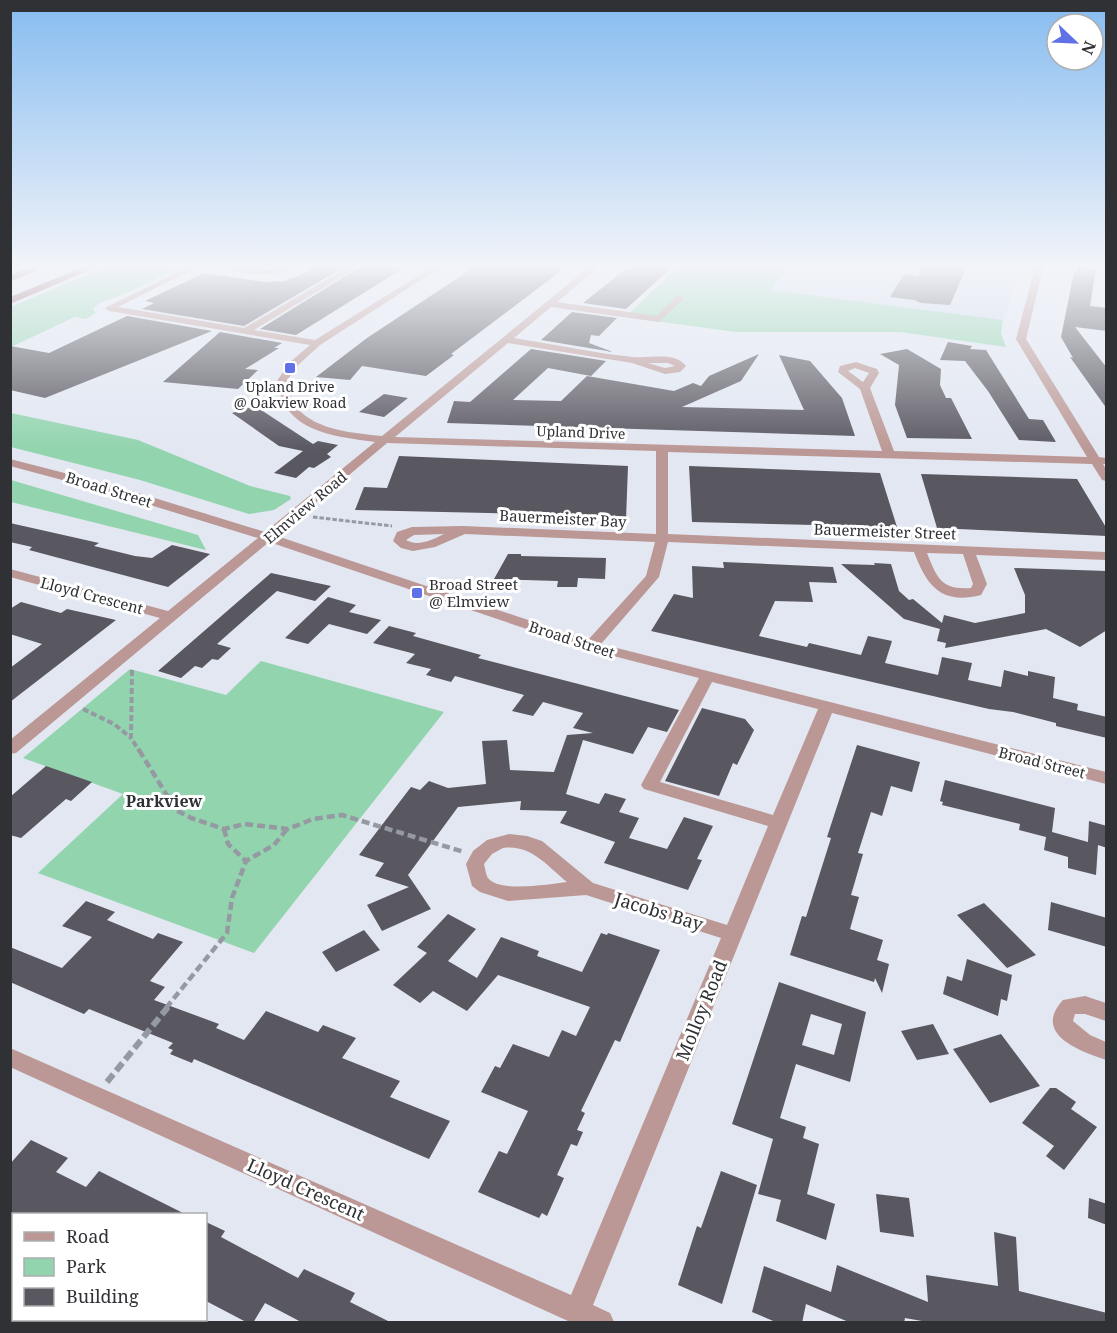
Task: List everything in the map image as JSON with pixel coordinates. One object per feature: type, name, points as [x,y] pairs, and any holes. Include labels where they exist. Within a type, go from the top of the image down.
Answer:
[{"type":"street","points":[[217,326],[317,344]]},
{"type":"street","points":[[245,331],[253,326]]},
{"type":"street","name":"Upland Drive","points":[[345,326],[317,344],[292,365],[282,381],[294,411],[313,424],[340,434],[386,440],[662,450],[1107,461]]},
{"type":"street","name":"Elmview Road","points":[[10,748],[173,617],[523,326]]},
{"type":"street","points":[[1024,326],[1021,339],[1107,478]]},
{"type":"street","points":[[507,340],[634,360]]},
{"type":"street","points":[[865,388],[889,454]]},
{"type":"street","points":[[591,646],[652,577],[662,540],[662,450]]},
{"type":"street","name":"Broad Street","points":[[10,462],[115,490],[268,537],[591,646],[826,708],[1107,778]]},
{"type":"street","name":"Bauermeister Bay","points":[[407,533],[463,530],[662,540]]},
{"type":"street","name":"Bauermeister Street","points":[[662,540],[1107,556]]},
{"type":"street","points":[[919,549],[932,582],[942,590],[958,594],[976,592],[981,584],[968,551]]},
{"type":"street","name":"Lloyd Crescent","points":[[10,573],[173,617]]},
{"type":"street","points":[[707,677],[650,785],[778,823]]},
{"type":"street","name":"Molloy Road","points":[[577,1312],[826,708]]},
{"type":"street","name":"Jacobs Bay","points":[[586,888],[536,846],[526,842],[515,840],[494,844],[479,856],[475,864],[479,881],[496,892],[507,894],[586,888],[732,934]]},
{"type":"street","points":[[1107,1012],[1085,1005],[1070,1006],[1063,1014],[1062,1024],[1071,1036],[1107,1051]]},
{"type":"street","name":"Lloyd Crescent","points":[[10,1057],[601,1323]]},
{"type":"path","points":[[295,516],[388,524],[407,533]]},
{"type":"path","points":[[114,664],[132,670],[131,738]]},
{"type":"path","points":[[66,703],[89,711],[114,724],[131,738],[176,810],[191,818],[224,829],[245,824],[288,829],[314,819],[342,814],[479,856]]},
{"type":"path","points":[[224,829],[228,844],[246,861]]},
{"type":"path","points":[[97,1095],[227,933],[232,898],[246,861],[274,845],[288,829]]},
{"type":"green space","points":[[10,326],[55,326],[11,347]]},
{"type":"green space","points":[[693,326],[1002,326],[1001,333],[1006,347],[900,332],[736,332]]},
{"type":"green space","points":[[11,413],[138,440],[250,486],[290,496],[291,499],[274,510],[249,514],[140,480],[11,447]]},
{"type":"green space","points":[[11,480],[198,535],[206,550],[11,502]]},
{"type":"green space","points":[[261,661],[444,712],[254,953],[38,873],[123,794],[23,758],[130,669],[226,695]]},
{"type":"building","points":[[105,326],[185,326],[212,331],[45,398],[10,390],[10,346],[49,353]]},
{"type":"building","points":[[265,326],[310,326],[296,335],[260,329]]},
{"type":"building","points":[[385,326],[488,326],[426,376],[362,366],[350,380],[316,377]]},
{"type":"building","points":[[556,326],[609,326],[599,336],[591,335],[589,343],[613,352],[541,340]]},
{"type":"building","points":[[1063,326],[1107,326],[1107,331],[1075,327],[1107,368],[1107,409],[1070,357],[1073,358],[1061,337]]},
{"type":"building","points":[[220,332],[282,343],[274,348],[279,348],[245,369],[258,370],[238,389],[163,382]]},
{"type":"building","points":[[948,342],[972,346],[970,349],[986,350],[1029,419],[1043,420],[1056,442],[1019,440],[988,391],[965,361],[940,360]]},
{"type":"building","points":[[531,349],[606,361],[591,376],[548,368],[513,400],[561,401],[587,376],[674,391],[693,383],[701,386],[709,376],[759,354],[741,381],[682,407],[804,410],[779,355],[810,361],[842,398],[855,436],[447,423],[454,401],[470,402]]},
{"type":"building","points":[[907,349],[941,369],[940,385],[946,398],[951,398],[972,439],[907,438],[895,405],[899,365],[880,354]]},
{"type":"building","points":[[384,394],[408,398],[384,417],[359,412]]},
{"type":"building","points":[[255,406],[313,444],[318,441],[338,445],[327,454],[331,457],[314,468],[309,467],[296,478],[274,473],[303,451],[279,446],[232,413]]},
{"type":"building","points":[[399,456],[628,466],[626,520],[528,516],[528,514],[355,510],[364,487],[387,488]]},
{"type":"building","points":[[689,466],[880,473],[897,527],[692,522]]},
{"type":"building","points":[[921,474],[1077,479],[1107,529],[1107,536],[937,528]]},
{"type":"building","points":[[10,523],[99,543],[94,546],[135,556],[152,558],[172,545],[210,554],[168,587],[29,550],[32,547],[10,542]]},
{"type":"building","points":[[508,554],[606,558],[605,579],[578,578],[577,587],[557,587],[558,581],[494,579]]},
{"type":"building","points":[[723,562],[833,567],[837,583],[809,582],[813,602],[775,601],[759,636],[807,647],[809,643],[861,655],[868,636],[892,641],[885,663],[938,675],[942,657],[972,663],[968,680],[1001,687],[1004,670],[1028,676],[1028,671],[1055,677],[1053,698],[1078,704],[1077,710],[1107,717],[1107,738],[1056,726],[1056,723],[1013,712],[989,709],[651,631],[674,594],[693,598],[692,566],[724,568]]},
{"type":"building","points":[[874,563],[891,564],[899,591],[909,600],[913,599],[942,623],[944,615],[975,623],[1025,613],[1025,595],[1014,568],[1107,571],[1107,630],[1080,647],[1046,629],[945,648],[946,643],[937,641],[940,629],[904,619],[841,564],[875,565]]},
{"type":"building","points":[[271,573],[331,586],[315,601],[277,591],[217,644],[231,648],[218,660],[212,659],[202,668],[195,666],[181,678],[158,671]]},
{"type":"building","points":[[328,597],[356,605],[349,612],[381,620],[367,634],[329,624],[308,644],[285,638]]},
{"type":"building","points":[[21,602],[61,613],[67,609],[116,620],[10,702],[10,668],[42,644],[10,634],[10,609]]},
{"type":"building","points":[[389,626],[416,633],[413,636],[481,655],[478,658],[679,710],[667,732],[648,727],[633,754],[583,740],[566,794],[599,804],[605,793],[626,799],[619,812],[639,818],[629,838],[667,849],[684,817],[713,826],[697,859],[702,860],[688,890],[604,863],[615,842],[560,823],[567,811],[520,810],[521,801],[458,807],[408,875],[431,909],[382,931],[367,905],[409,887],[375,876],[384,863],[359,855],[411,787],[420,790],[429,781],[448,788],[486,784],[482,741],[507,740],[510,770],[554,772],[567,735],[593,733],[573,728],[583,713],[543,702],[533,716],[512,711],[524,695],[455,676],[451,682],[426,675],[431,669],[406,663],[415,654],[373,643]]},
{"type":"building","points":[[702,708],[745,719],[754,730],[737,765],[733,763],[719,796],[665,781]]},
{"type":"building","points":[[857,745],[920,762],[912,792],[891,786],[882,816],[871,812],[858,853],[863,854],[851,895],[859,897],[850,929],[883,940],[877,960],[889,964],[882,993],[875,978],[874,982],[790,955],[802,916],[806,917],[831,838],[827,837]]},
{"type":"building","points":[[46,766],[92,782],[71,801],[66,799],[21,838],[10,835],[10,797]]},
{"type":"building","points":[[945,780],[1055,808],[1052,832],[1088,842],[1089,821],[1107,826],[1107,848],[1098,845],[1096,875],[1068,868],[1068,857],[1044,850],[1046,837],[1019,830],[1020,824],[942,805],[943,802],[940,801]]},
{"type":"building","points":[[86,901],[115,912],[107,920],[153,939],[158,933],[183,942],[150,981],[165,987],[154,1000],[219,1024],[216,1028],[244,1040],[266,1011],[318,1032],[323,1025],[356,1038],[342,1058],[400,1081],[390,1097],[450,1121],[429,1159],[194,1059],[192,1063],[170,1054],[173,1050],[168,1048],[173,1043],[89,1009],[84,1014],[10,982],[10,947],[62,968],[92,937],[62,926]]},
{"type":"building","points":[[1051,902],[1107,918],[1107,947],[1048,930]]},
{"type":"building","points":[[984,903],[1036,955],[1007,968],[957,915]]},
{"type":"building","points":[[448,914],[476,929],[448,961],[477,978],[501,937],[539,951],[537,956],[582,972],[601,933],[607,935],[608,933],[660,950],[620,1042],[615,1040],[581,1111],[585,1113],[577,1130],[583,1132],[577,1146],[571,1144],[557,1175],[564,1178],[547,1216],[542,1213],[539,1218],[478,1192],[499,1151],[507,1154],[528,1111],[481,1092],[495,1066],[500,1068],[513,1044],[549,1057],[562,1030],[576,1036],[590,1007],[498,975],[467,1011],[433,991],[420,1003],[393,985],[427,953],[417,947]]},
{"type":"building","points":[[364,930],[380,950],[336,972],[322,952]]},
{"type":"building","points":[[967,959],[1012,975],[1007,1001],[1001,999],[998,1016],[943,994],[947,976],[962,981]]},
{"type":"building","points":[[779,982],[866,1012],[850,1082],[796,1064],[780,1118],[806,1127],[803,1138],[819,1144],[807,1194],[835,1204],[826,1240],[776,1221],[781,1200],[758,1194],[773,1139],[732,1124]],"holes":[[[811,1014],[842,1024],[834,1055],[802,1045]]]},
{"type":"building","points":[[933,1024],[949,1054],[917,1060],[901,1031]]},
{"type":"building","points":[[1001,1034],[1040,1086],[990,1103],[953,1049]]},
{"type":"building","points":[[1050,1088],[1056,1088],[1076,1102],[1071,1109],[1097,1127],[1064,1170],[1046,1156],[1054,1146],[1022,1123]]},
{"type":"building","points":[[31,1140],[68,1158],[56,1172],[86,1187],[99,1171],[183,1213],[12,1213],[10,1215],[10,1164]]},
{"type":"building","points":[[721,1171],[757,1185],[722,1304],[678,1285],[697,1226],[701,1228]]},
{"type":"building","points":[[876,1194],[909,1198],[914,1237],[880,1232]]},
{"type":"building","points":[[1089,1198],[1107,1204],[1107,1225],[1088,1218]]},
{"type":"building","points":[[207,1222],[225,1231],[221,1237],[298,1278],[304,1269],[355,1293],[350,1302],[392,1323],[303,1323],[265,1303],[253,1323],[248,1323],[207,1302]]},
{"type":"building","points":[[994,1232],[1016,1237],[1019,1291],[1107,1313],[1107,1323],[933,1323],[905,1318],[904,1323],[851,1323],[806,1304],[802,1323],[778,1323],[752,1312],[764,1266],[831,1292],[837,1265],[928,1302],[926,1275],[998,1286]]},
{"type":"place","name":"Upland Drive @ Oakview Road","points":[[290,368]]},
{"type":"place","name":"Broad Street @ Elmview","points":[[417,593]]},
{"type":"district","name":"Parkview","points":[[164,801]]}]
